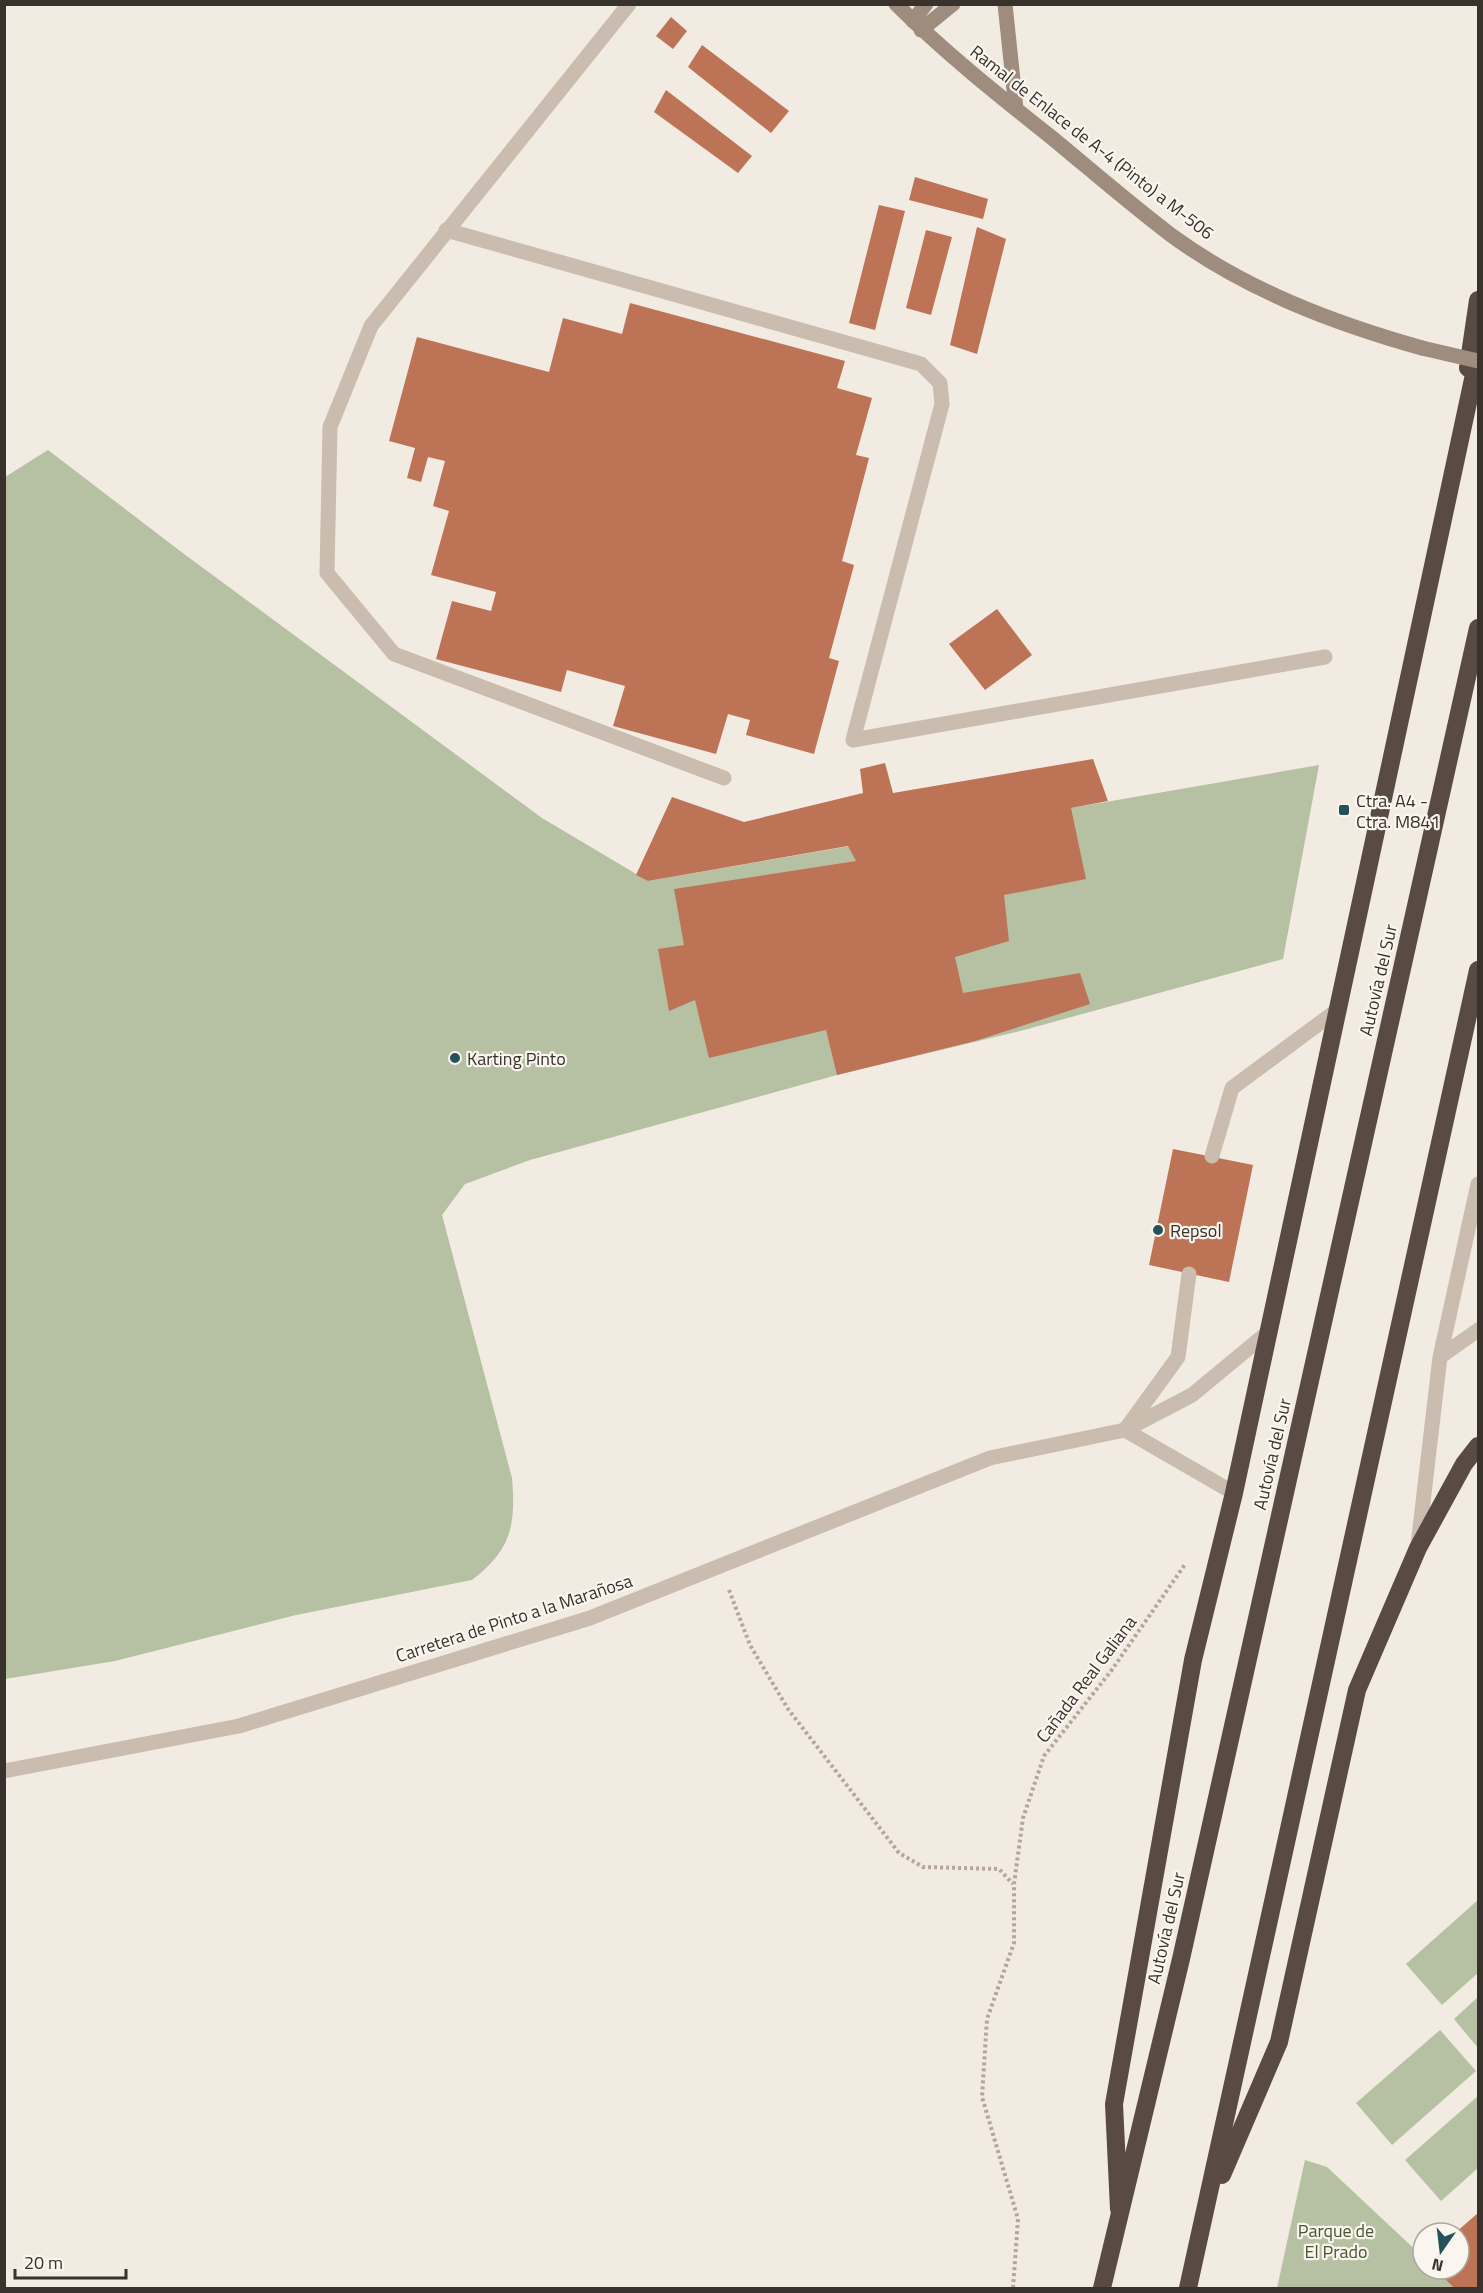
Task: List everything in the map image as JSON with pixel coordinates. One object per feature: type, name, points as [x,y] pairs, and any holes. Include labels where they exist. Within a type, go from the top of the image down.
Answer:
[{"type":"highway","points":[[1454,467],[1479,300]]},
{"type":"highway","points":[[1119,2209],[1114,2104],[1193,1660],[1234,1493],[1336,1011],[1479,356]]},
{"type":"highway","name":"Autovía del Sur","points":[[1102,2289],[1119,2209],[1183,1947],[1479,628]]},
{"type":"highway","points":[[1188,2289],[1479,970]]},
{"type":"highway","points":[[1205,2215],[1279,2042],[1357,1690],[1418,1548],[1464,1464],[1479,1446]]},
{"type":"main road","name":"Ramal de Enlace de A-4 (Pinto) a M-506","points":[[896,4],[917,25],[1016,109],[1172,235],[1224,269],[1290,303],[1360,331],[1479,361]]},
{"type":"main road","points":[[917,25],[926,4]]},
{"type":"main road","points":[[917,25],[953,4]]},
{"type":"main road","points":[[1005,4],[1016,109]]},
{"type":"street","points":[[629,4],[370,326],[330,428],[327,573],[394,654],[724,778]]},
{"type":"street","points":[[446,230],[921,364],[940,382],[942,404],[853,740],[1324,657]]},
{"type":"street","points":[[1212,1156],[1232,1088],[1336,1011]]},
{"type":"street","points":[[1418,1548],[1440,1357],[1477,1202],[1479,1184]]},
{"type":"street","points":[[1189,1274],[1178,1357],[1125,1430],[1234,1493]]},
{"type":"street","points":[[1440,1357],[1479,1330]]},
{"type":"street","name":"Carretera de Pinto a la Marañosa","points":[[4,1772],[240,1726],[590,1618],[990,1458],[1125,1430],[1192,1395],[1267,1333]]},
{"type":"path","name":"Cañada Real Galiana","points":[[1013,2289],[1018,2219],[982,2097],[987,2019],[1014,1942],[1014,1884],[1023,1818],[1044,1756],[1111,1671],[1190,1558]]},
{"type":"path","points":[[720,1566],[750,1645],[788,1709],[899,1853],[923,1867],[999,1869],[1014,1884]]},
{"type":"green space","name":"Karting Pinto","points":[[48,450],[184,554],[542,818],[648,881],[1319,765],[1283,959],[1024,1030],[837,1075],[530,1160],[465,1184],[442,1215],[512,1478],[513,1495],[513,1510],[508,1536],[503,1547],[485,1569],[472,1580],[296,1615],[115,1661],[5,1679],[5,477]]},
{"type":"green space","points":[[1478,1900],[1478,1973],[1442,2005],[1406,1964]]},
{"type":"green space","points":[[1478,1997],[1478,2048],[1454,2019]]},
{"type":"green space","points":[[1440,2030],[1476,2071],[1392,2145],[1356,2103]]},
{"type":"green space","points":[[1478,2096],[1478,2168],[1441,2201],[1405,2160]]},
{"type":"green space","name":"Parque de El Prado","points":[[1305,2160],[1327,2167],[1411,2246],[1411,2281],[1447,2281],[1454,2288],[1277,2288]]},
{"type":"building","points":[[671,17],[687,31],[673,49],[656,36]]},
{"type":"building","points":[[702,45],[789,111],[771,133],[688,67]]},
{"type":"building","points":[[666,90],[752,156],[738,173],[654,112]]},
{"type":"building","points":[[915,177],[988,199],[983,219],[909,200]]},
{"type":"building","points":[[879,205],[905,211],[875,330],[849,323]]},
{"type":"building","points":[[977,227],[1006,239],[977,354],[950,345]]},
{"type":"building","points":[[926,230],[952,237],[931,315],[906,308]]},
{"type":"building","points":[[630,303],[845,361],[837,388],[872,398],[856,455],[869,458],[842,561],[854,565],[829,658],[839,661],[814,754],[746,735],[750,720],[728,714],[716,754],[613,726],[625,686],[567,670],[561,692],[436,659],[452,601],[491,611],[496,592],[431,575],[449,511],[433,506],[445,461],[428,457],[421,482],[407,478],[415,448],[389,441],[417,337],[549,372],[563,318],[622,334]]},
{"type":"building","points":[[997,609],[1032,655],[985,690],[949,644]]},
{"type":"building","points":[[1093,759],[1108,801],[1071,808],[1086,879],[1004,895],[1009,941],[955,957],[963,993],[1080,973],[1090,1004],[975,1041],[837,1075],[826,1030],[709,1058],[695,1000],[669,1011],[658,949],[684,945],[674,889],[856,861],[848,846],[648,881],[636,875],[672,797],[744,822],[863,793],[860,769],[885,763],[893,793]]},
{"type":"building","points":[[1173,1149],[1253,1165],[1229,1282],[1149,1265]]},
{"type":"building","points":[[1478,2213],[1478,2288],[1454,2288],[1447,2281],[1471,2281],[1471,2221],[1469,2221]]},
{"type":"place","name":"Ctra. A4 - Ctra. M841","points":[[1344,810]]},
{"type":"place","name":"Karting Pinto","points":[[455,1058]]},
{"type":"place","name":"Repsol","points":[[1158,1230]]}]
